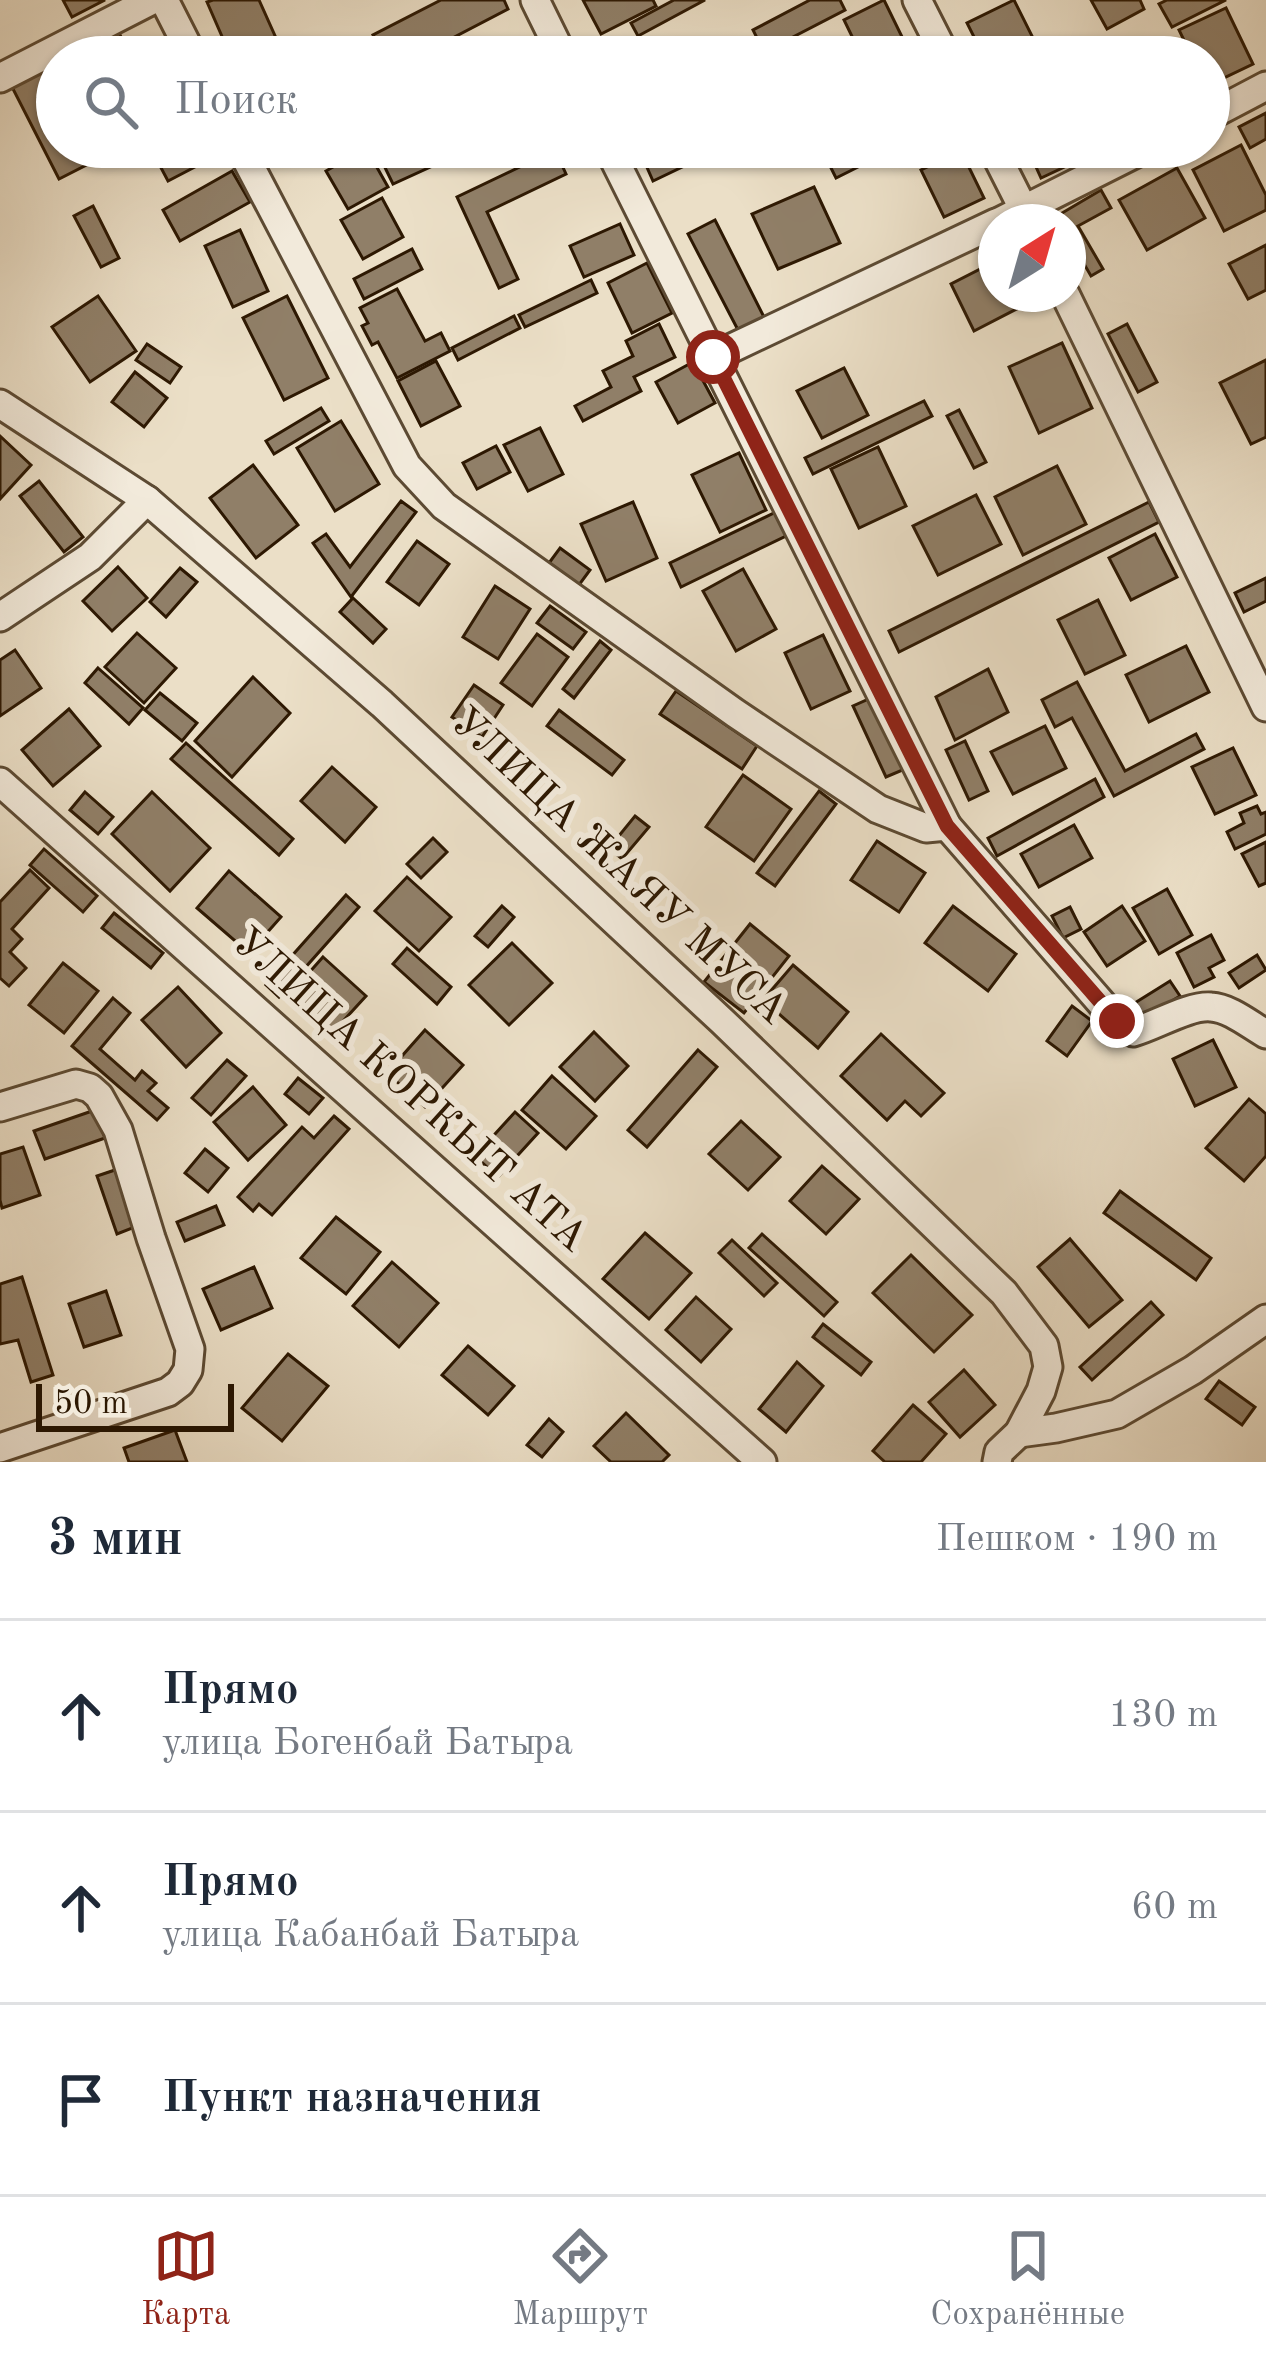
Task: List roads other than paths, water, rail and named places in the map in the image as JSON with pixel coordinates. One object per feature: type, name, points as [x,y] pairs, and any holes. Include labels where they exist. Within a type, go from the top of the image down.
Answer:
[{"type":"street","points":[[81,36],[152,0]]},
{"type":"street","points":[[164,0],[183,36]]},
{"type":"street","points":[[535,0],[553,36]]},
{"type":"street","points":[[917,0],[935,36]]},
{"type":"street","points":[[0,77],[36,59]]},
{"type":"street","points":[[1230,105],[1266,86]]},
{"type":"street","points":[[251,168],[407,466],[444,506],[878,809],[926,828],[948,827]]},
{"type":"street","points":[[618,168],[948,827],[1117,1021],[1133,1032],[1211,1007],[1266,1034]]},
{"type":"street","points":[[998,168],[1008,204]]},
{"type":"street","points":[[1040,204],[1108,168]]},
{"type":"street","points":[[713,357],[978,235]]},
{"type":"street","points":[[1074,312],[1266,707]]},
{"type":"street","name":"УЛИЦА ЖАЯУ МУСА","points":[[0,404],[147,500],[382,704],[722,1021],[1004,1293],[1044,1346],[1048,1367],[1019,1432],[997,1462]]},
{"type":"street","points":[[0,617],[90,557],[147,500]]},
{"type":"street","name":"УЛИЦА КОРКЫТ АТА","points":[[0,782],[762,1462]]},
{"type":"street","points":[[0,1107],[76,1084],[99,1096],[118,1130],[190,1349],[188,1370],[168,1392],[0,1448]]},
{"type":"street","points":[[1019,1432],[1117,1414],[1266,1319]]}]
